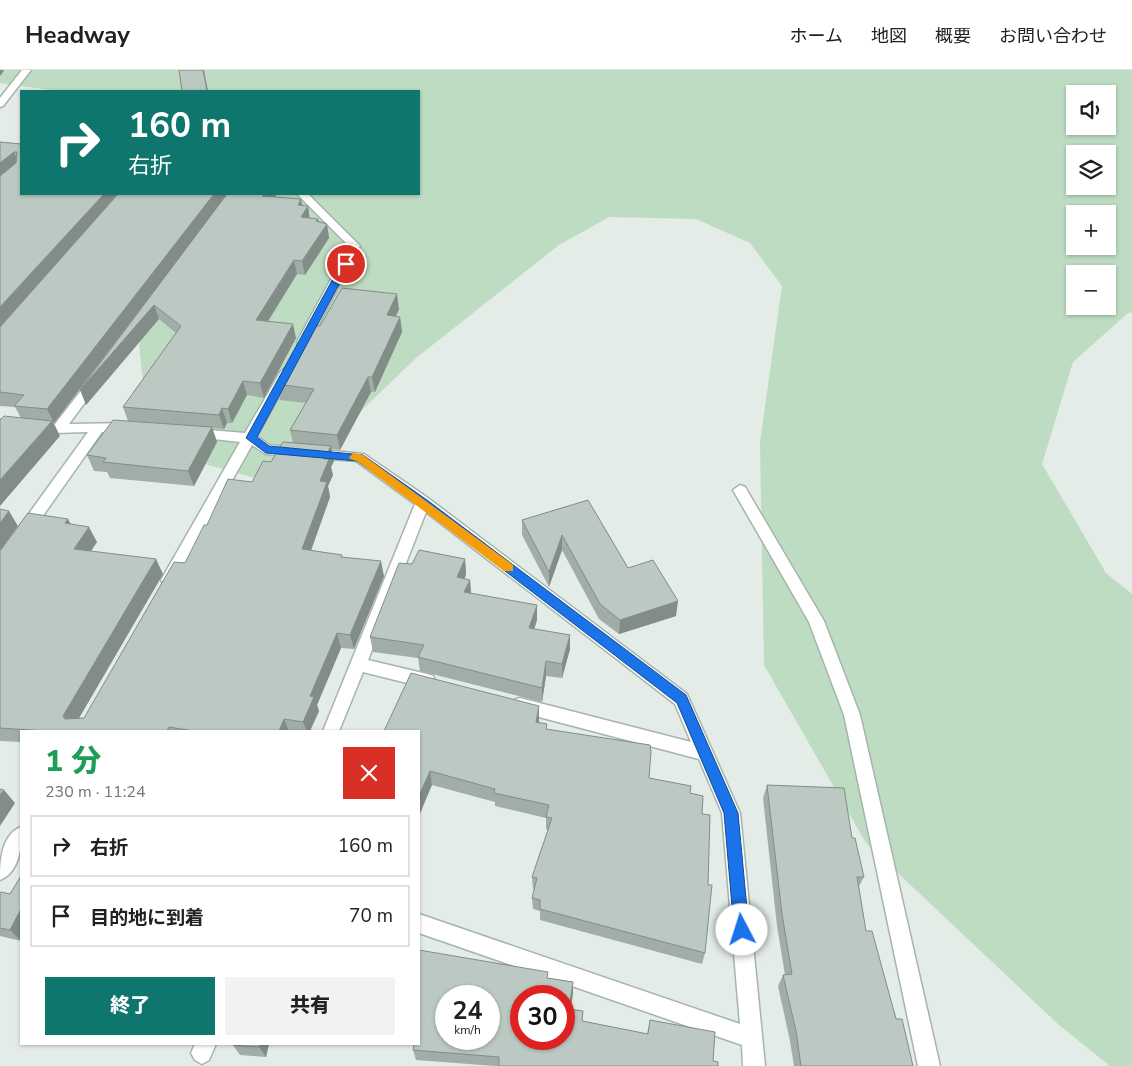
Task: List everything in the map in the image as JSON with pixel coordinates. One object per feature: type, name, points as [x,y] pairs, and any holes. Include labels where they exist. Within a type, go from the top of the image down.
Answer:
[{"type":"street","points":[[0,104],[27,70]]},
{"type":"street","points":[[162,593],[251,438],[355,246],[303,195]]},
{"type":"street","points":[[59,429],[100,374]]},
{"type":"street","points":[[0,424],[59,429],[97,429],[108,426],[137,428]]},
{"type":"street","points":[[17,541],[97,429]]},
{"type":"street","points":[[185,432],[251,438],[266,449],[359,458],[423,502],[681,699],[731,813],[754,1066]]},
{"type":"street","points":[[740,490],[816,621],[852,715],[929,1066]]},
{"type":"street","points":[[331,730],[423,502]]},
{"type":"street","points":[[358,664],[445,686]]},
{"type":"street","points":[[502,701],[704,753]]},
{"type":"street","points":[[0,871],[20,838]]},
{"type":"street","points":[[420,924],[752,1038]]},
{"type":"green space","points":[[0,70],[1132,70],[1132,312],[1128,313],[1073,362],[1042,464],[1106,573],[1132,594],[1132,1066],[1110,1066],[1059,1025],[866,843],[764,665],[760,442],[782,286],[750,243],[696,219],[609,217],[559,245],[416,358],[309,461],[255,478],[151,449],[139,346],[186,195],[420,195],[420,90],[51,90],[0,83]]},
{"type":"building","points":[[179,70],[203,70],[207,90],[182,90]]},
{"type":"building","points":[[0,142],[20,144],[20,195],[103,195],[0,307],[0,176],[16,163],[17,152],[14,152],[0,163]]},
{"type":"building","points":[[117,195],[213,195],[47,409],[14,406],[24,395],[0,392],[0,327]]},
{"type":"building","points":[[226,195],[263,195],[301,199],[298,205],[308,206],[301,217],[318,219],[316,221],[327,224],[302,261],[294,260],[256,320],[293,324],[260,383],[243,381],[228,409],[222,408],[219,415],[123,407],[181,326],[154,305],[80,390]]},
{"type":"building","points":[[342,288],[397,294],[387,315],[400,317],[372,377],[368,377],[337,435],[290,430],[314,389],[276,384],[309,325],[320,326]]},
{"type":"building","points":[[4,416],[52,421],[0,480],[0,420]]},
{"type":"building","points":[[113,420],[212,427],[188,471],[103,462],[106,458],[87,455]]},
{"type":"building","points":[[283,442],[331,446],[324,459],[329,459],[320,481],[327,482],[302,549],[342,555],[341,557],[381,561],[350,635],[337,633],[310,696],[314,697],[303,722],[284,719],[279,730],[187,730],[169,727],[168,730],[31,730],[0,728],[0,551],[28,513],[68,519],[65,523],[89,527],[74,549],[156,559],[63,716],[65,719],[84,718],[174,562],[185,563],[204,525],[207,525],[228,479],[252,482],[263,461],[271,462]]},
{"type":"building","points":[[588,500],[628,568],[653,560],[678,601],[620,620],[600,604],[562,535],[549,572],[522,520]]},
{"type":"building","points":[[0,509],[9,511],[0,523]]},
{"type":"building","points":[[419,550],[465,559],[457,577],[470,580],[464,592],[537,605],[529,628],[570,635],[562,664],[546,661],[542,688],[418,657],[424,645],[370,637],[399,563],[412,564]]},
{"type":"building","points":[[411,673],[539,706],[536,722],[547,724],[546,729],[650,745],[649,778],[691,786],[690,793],[703,796],[702,814],[710,815],[708,885],[712,885],[705,953],[540,909],[540,900],[532,898],[537,878],[532,877],[552,818],[546,817],[549,805],[494,793],[495,789],[430,771],[420,794],[420,730],[384,730]]},
{"type":"building","points":[[767,785],[844,788],[852,838],[855,838],[864,877],[857,877],[866,931],[872,931],[896,1019],[902,1019],[913,1066],[801,1066],[796,1031],[783,975],[792,974],[782,914]]},
{"type":"building","points":[[20,878],[20,911],[10,930],[0,928],[0,893],[10,894]]},
{"type":"building","points":[[420,950],[548,972],[547,978],[573,982],[573,985],[510,985],[510,1050],[575,1050],[575,1010],[583,1011],[582,1021],[648,1034],[650,1020],[715,1032],[713,1061],[718,1062],[718,1066],[499,1066],[499,1057],[413,1050],[414,1045],[420,1045]]},
{"type":"building","points":[[233,1045],[260,1045],[259,1047]]},
{"type":"slow traffic","points":[[354,457],[359,458],[423,502],[508,568]]},
{"type":"route","points":[[346,264],[251,438],[266,449],[359,458],[423,502],[681,699],[731,813],[742,930]]}]
